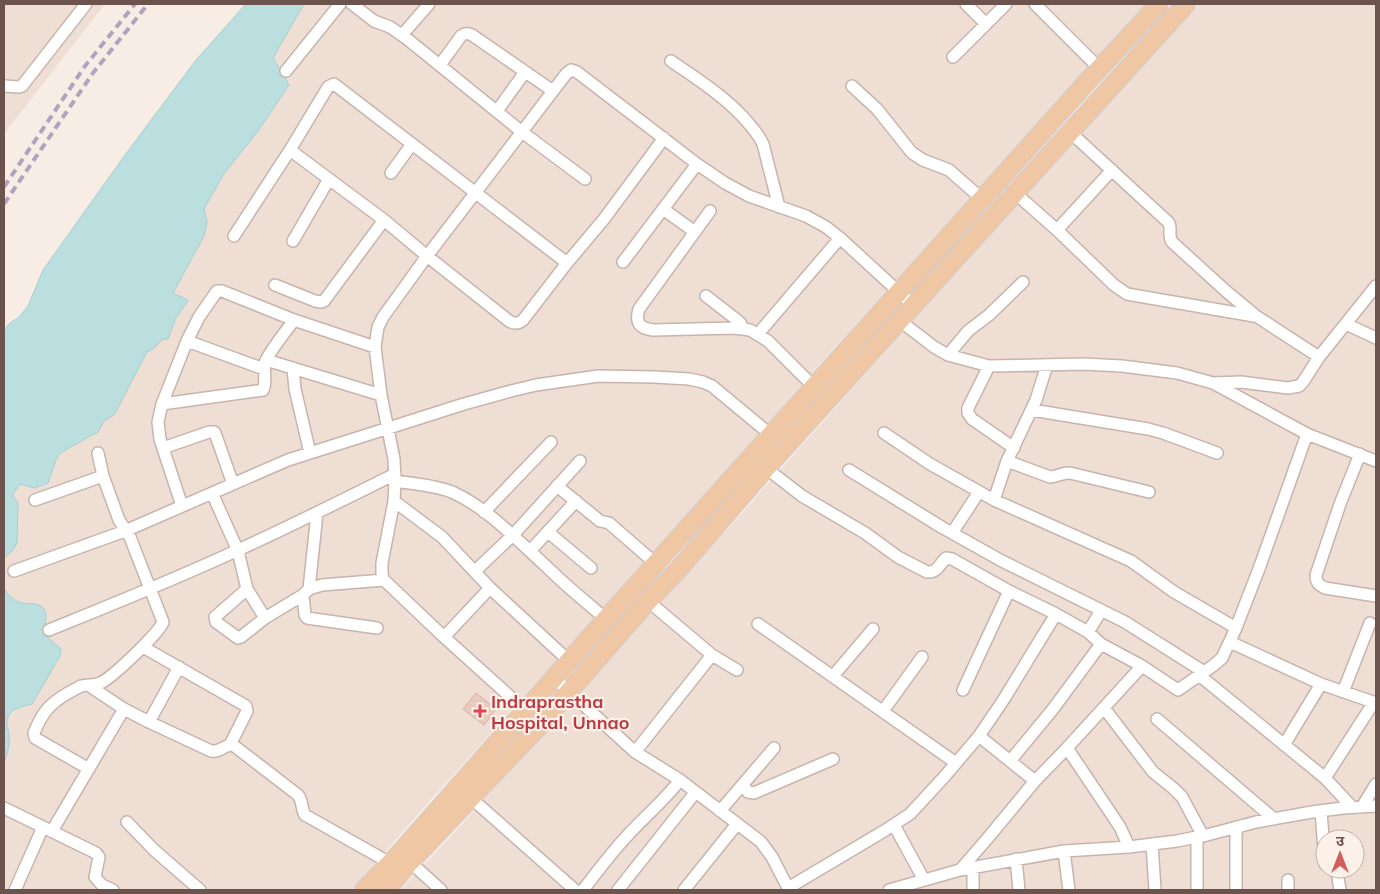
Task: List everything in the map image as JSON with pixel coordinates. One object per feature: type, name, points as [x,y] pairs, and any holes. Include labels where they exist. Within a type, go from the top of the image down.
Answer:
[{"type":"main road","points":[[364,890],[655,563],[1158,4]]},
{"type":"main road","points":[[386,890],[410,862],[539,726],[766,468],[1186,4]]},
{"type":"street","points":[[4,86],[22,86],[86,4]]},
{"type":"street","points":[[286,71],[340,4]]},
{"type":"street","points":[[352,4],[374,21],[390,27],[402,35],[522,132],[586,179]]},
{"type":"street","points":[[402,35],[429,4]]},
{"type":"street","points":[[966,4],[986,24]]},
{"type":"street","points":[[953,57],[1006,4]]},
{"type":"street","points":[[1035,4],[1099,68]]},
{"type":"street","points":[[440,65],[461,36],[465,34],[472,35],[553,91]]},
{"type":"street","points":[[671,61],[714,91],[733,107],[759,136],[763,144],[779,207]]},
{"type":"street","points":[[525,710],[384,580],[382,563],[394,501],[395,478],[394,459],[381,395],[375,347],[380,322],[427,256],[566,74],[574,70],[697,164],[725,183],[749,196],[818,222],[840,238],[913,305]]},
{"type":"street","points":[[497,111],[525,72]]},
{"type":"street","points":[[234,236],[290,150],[328,86],[332,84],[336,85],[568,263]]},
{"type":"street","points":[[852,86],[877,110],[907,149],[923,160],[949,170],[982,199]]},
{"type":"street","points":[[1070,132],[1170,224],[1172,242],[1227,292],[1256,316],[1319,357]]},
{"type":"street","points":[[290,150],[384,220],[509,321],[518,324],[604,219],[664,138]]},
{"type":"street","points":[[391,172],[412,144]]},
{"type":"street","points":[[623,262],[697,164]]},
{"type":"street","points":[[1057,230],[1112,170]]},
{"type":"street","points":[[293,241],[329,179]]},
{"type":"street","points":[[1014,193],[1057,230],[1114,285],[1127,294],[1256,316]]},
{"type":"street","points":[[663,209],[695,232]]},
{"type":"street","points":[[710,211],[639,309],[637,322],[642,327],[653,330],[742,328],[758,334],[768,341],[814,387]]},
{"type":"street","points":[[275,284],[318,302],[324,301],[384,220]]},
{"type":"street","points":[[758,334],[840,238]]},
{"type":"street","points":[[948,355],[968,331],[989,316],[1023,282]]},
{"type":"street","points":[[1213,384],[1241,382],[1294,388],[1299,386],[1319,357],[1376,286]]},
{"type":"street","points":[[182,506],[162,448],[158,422],[162,404],[187,341],[199,317],[216,292],[219,290],[294,320],[375,347]]},
{"type":"street","points":[[706,296],[741,324],[742,328]]},
{"type":"street","points":[[162,404],[259,392],[264,389],[265,364],[294,320]]},
{"type":"street","points":[[899,320],[934,347],[948,355],[988,366],[1084,364],[1177,373],[1213,384],[1307,434],[1376,460]]},
{"type":"street","points":[[1346,324],[1376,338]]},
{"type":"street","points":[[187,341],[265,364],[293,368],[381,395]]},
{"type":"street","points":[[994,500],[1007,461],[1032,410],[1047,365]]},
{"type":"street","points":[[988,366],[968,408],[968,413],[972,419],[1014,448]]},
{"type":"street","points":[[293,368],[295,389],[310,453]]},
{"type":"street","points":[[14,571],[125,530],[288,460],[464,404],[536,385],[598,376],[689,379],[712,386],[771,435]]},
{"type":"street","points":[[1032,410],[1148,429],[1217,453]]},
{"type":"street","points":[[162,448],[214,432],[232,484]]},
{"type":"street","points":[[884,433],[930,464],[994,500],[1131,561],[1174,592],[1236,628]]},
{"type":"street","points":[[849,470],[952,533],[995,570],[1009,591],[1088,632],[1101,644],[1142,666],[1178,690],[1222,658],[1236,628],[1280,514],[1307,434]]},
{"type":"street","points":[[484,512],[551,442]]},
{"type":"street","points":[[88,769],[35,738],[34,735],[43,713],[52,703],[77,688],[100,684],[106,680],[143,647],[161,627],[163,622],[130,537],[119,520],[103,476],[98,453]]},
{"type":"street","points":[[1360,454],[1334,521],[1316,581],[1325,588],[1376,596]]},
{"type":"street","points":[[475,571],[513,535],[580,461]]},
{"type":"street","points":[[1007,461],[1050,477],[1070,473],[1149,492]]},
{"type":"street","points":[[766,468],[802,496],[865,533],[898,557],[927,572],[936,571],[945,559],[949,558],[995,570],[1101,610],[1125,622],[1201,673],[1357,807]]},
{"type":"street","points":[[35,500],[103,476]]},
{"type":"street","points":[[49,630],[150,590],[395,478],[451,492],[484,512],[513,535],[546,567],[606,619]]},
{"type":"street","points":[[557,486],[600,521],[609,523],[655,563]]},
{"type":"street","points":[[952,533],[979,492]]},
{"type":"street","points":[[212,493],[238,550],[247,589],[265,618]]},
{"type":"street","points":[[394,501],[442,537],[490,588],[569,661]]},
{"type":"street","points":[[530,551],[576,501]]},
{"type":"street","points":[[317,513],[304,615],[308,618],[377,628]]},
{"type":"street","points":[[548,532],[591,568]]},
{"type":"street","points":[[247,589],[215,616],[215,620],[239,638],[265,618],[306,592],[322,585],[384,580]]},
{"type":"street","points":[[444,637],[490,588]]},
{"type":"street","points":[[963,690],[1009,591]]},
{"type":"street","points":[[648,601],[712,655],[736,670]]},
{"type":"street","points":[[1088,632],[1101,610]]},
{"type":"street","points":[[554,678],[635,752],[680,780],[761,842],[767,848],[789,889],[910,814],[979,736],[1056,614]]},
{"type":"street","points":[[1343,692],[1370,623]]},
{"type":"street","points":[[758,624],[956,763]]},
{"type":"street","points":[[833,676],[872,629]]},
{"type":"street","points":[[1230,642],[1321,684],[1375,703],[1325,778]]},
{"type":"street","points":[[1011,760],[1053,709],[1101,644]]},
{"type":"street","points":[[88,685],[124,709],[211,750],[218,751],[230,744],[247,711],[246,706],[143,647]]},
{"type":"street","points":[[635,752],[712,655]]},
{"type":"street","points":[[883,711],[922,657]]},
{"type":"street","points":[[960,870],[1035,781],[1142,666]]},
{"type":"street","points":[[149,722],[179,667]]},
{"type":"street","points":[[1284,745],[1321,684]]},
{"type":"street","points":[[1104,708],[1153,772],[1182,797],[1200,836],[1197,890]]},
{"type":"street","points":[[4,885],[15,890],[48,829],[88,769],[124,709]]},
{"type":"street","points":[[1157,719],[1274,819]]},
{"type":"street","points":[[979,736],[1035,781]]},
{"type":"street","points":[[230,744],[298,795],[301,799],[305,815],[390,863]]},
{"type":"street","points":[[720,811],[774,748]]},
{"type":"street","points":[[1067,748],[1120,827],[1129,847]]},
{"type":"street","points":[[743,785],[748,792],[754,793],[833,759]]},
{"type":"street","points":[[583,890],[626,837],[651,810],[668,796],[680,780]]},
{"type":"street","points":[[1357,807],[1376,784]]},
{"type":"street","points":[[618,890],[695,793]]},
{"type":"street","points":[[471,798],[575,890]]},
{"type":"street","points":[[895,889],[960,870],[1064,850],[1152,844],[1320,811],[1376,806]]},
{"type":"street","points":[[4,808],[96,853],[98,857],[95,877],[100,888],[113,890]]},
{"type":"street","points":[[1320,811],[1322,829]]},
{"type":"street","points":[[127,822],[170,865],[200,890]]},
{"type":"street","points":[[684,890],[737,824]]},
{"type":"street","points":[[894,825],[924,880]]},
{"type":"street","points":[[1236,827],[1236,890]]},
{"type":"street","points":[[1152,844],[1155,890]]},
{"type":"street","points":[[1064,850],[1069,890]]},
{"type":"street","points":[[1016,859],[1018,890]]},
{"type":"street","points":[[410,862],[441,890]]},
{"type":"street","points":[[973,868],[973,890]]},
{"type":"shaded area","points":[[4,4],[105,4],[4,134]]},
{"type":"shaded area","points":[[304,4],[1145,4],[817,367],[689,514],[426,805],[352,890],[4,890],[4,762],[9,744],[7,718],[19,708],[60,647],[44,634],[46,618],[44,609],[37,603],[17,602],[4,588],[4,558],[18,504],[13,494],[20,484],[35,488],[48,483],[60,453],[98,432],[104,421],[114,415],[147,352],[163,339],[168,339],[176,318],[188,299],[173,293],[204,236],[207,222],[204,209],[223,175],[258,131],[289,85],[273,58]]},
{"type":"shaded area","points":[[1199,4],[1376,4],[1376,890],[400,890],[454,833],[613,653],[741,514],[1072,141]]},
{"type":"water","points":[[246,4],[304,4],[273,58],[289,85],[258,131],[223,175],[204,209],[207,222],[204,236],[173,293],[188,300],[176,318],[168,339],[163,339],[147,352],[114,415],[104,421],[98,432],[60,453],[48,483],[35,488],[20,484],[13,494],[18,503],[17,543],[13,550],[4,558],[4,330],[28,306],[43,270],[125,155],[196,60]]},
{"type":"water","points":[[4,588],[17,601],[42,606],[46,614],[44,634],[61,649],[60,656],[32,704],[16,709],[10,714],[7,724],[9,732],[8,752],[4,762]]},
{"type":"building","points":[[476,693],[496,709],[484,725],[463,709]]},
{"type":"railway","points":[[4,187],[85,66],[135,4]]},
{"type":"railway","points":[[4,204],[93,73],[148,4]]},
{"type":"place","name":"Indraprastha Hospital, Unnao","points":[[480,711]]}]
